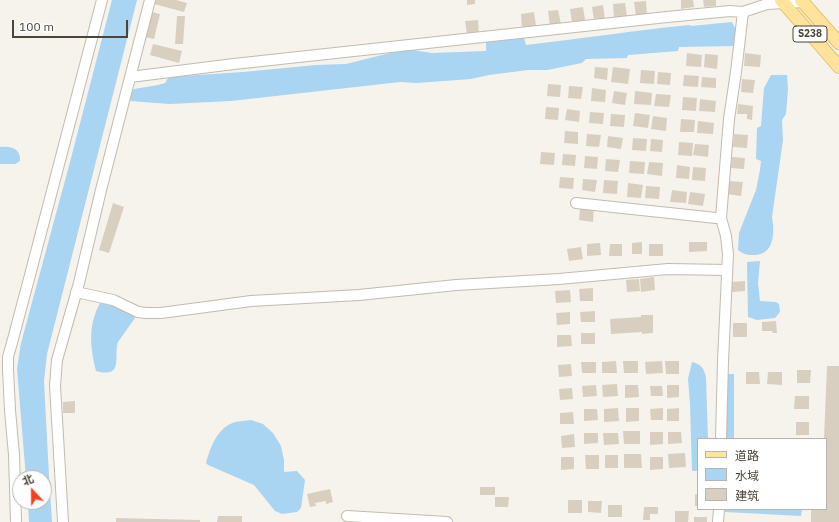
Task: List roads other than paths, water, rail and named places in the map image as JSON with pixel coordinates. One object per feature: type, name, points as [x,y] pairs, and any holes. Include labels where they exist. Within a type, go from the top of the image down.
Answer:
[{"type":"main road","name":"S238","points":[[802,1],[839,43]]},
{"type":"main road","name":"S238","points":[[783,2],[839,67]]},
{"type":"street","points":[[16,522],[14,455],[10,410],[8,357],[102,0]]},
{"type":"street","points":[[63,522],[56,386],[57,360],[76,292],[150,0]]},
{"type":"street","points":[[130,77],[242,63],[667,17],[730,11],[743,12],[766,4],[802,1]]},
{"type":"street","points":[[721,438],[728,254],[726,236],[720,218],[729,119],[743,12]]},
{"type":"street","points":[[576,203],[720,218]]},
{"type":"street","points":[[76,292],[113,300],[138,312],[161,313],[251,301],[359,295],[456,285],[559,279],[668,269],[727,270]]},
{"type":"street","points":[[718,522],[719,510]]},
{"type":"street","points":[[347,516],[447,522]]},
{"type":"water","points":[[112,0],[137,0],[47,354],[44,381],[49,470],[25,470],[17,369],[21,343]]},
{"type":"water","points":[[732,22],[737,32],[736,46],[679,47],[678,51],[628,55],[627,58],[586,59],[582,63],[547,70],[528,70],[471,79],[417,83],[400,82],[231,101],[170,104],[130,101],[131,93],[134,89],[165,83],[169,77],[316,65],[346,64],[406,49],[432,53],[486,51],[486,42],[524,38],[526,45],[669,27]]},
{"type":"water","points":[[771,75],[787,75],[788,89],[786,114],[782,120],[783,140],[772,217],[773,236],[769,248],[765,252],[748,255],[738,250],[739,233],[756,190],[761,161],[756,159],[757,128],[761,126],[764,88]]},
{"type":"water","points":[[0,147],[14,148],[18,152],[20,161],[15,164],[0,164]]},
{"type":"water","points":[[760,261],[758,283],[760,301],[776,302],[779,304],[780,312],[775,318],[757,320],[748,317],[747,262]]},
{"type":"water","points":[[100,303],[125,310],[135,318],[118,342],[116,364],[114,369],[111,372],[105,373],[96,371],[91,345],[93,320]]},
{"type":"water","points":[[692,362],[702,367],[706,377],[708,438],[697,438],[697,471],[692,471],[688,379]]},
{"type":"water","points":[[728,374],[734,374],[734,438],[724,438]]},
{"type":"water","points":[[251,420],[263,424],[273,433],[281,446],[284,460],[284,472],[297,471],[305,480],[301,508],[297,512],[282,514],[275,511],[254,485],[206,463],[210,450],[219,433],[235,422]]},
{"type":"water","points":[[28,510],[51,510],[52,522],[29,522]]},
{"type":"water","points":[[725,510],[802,510],[801,516],[725,512]]}]
